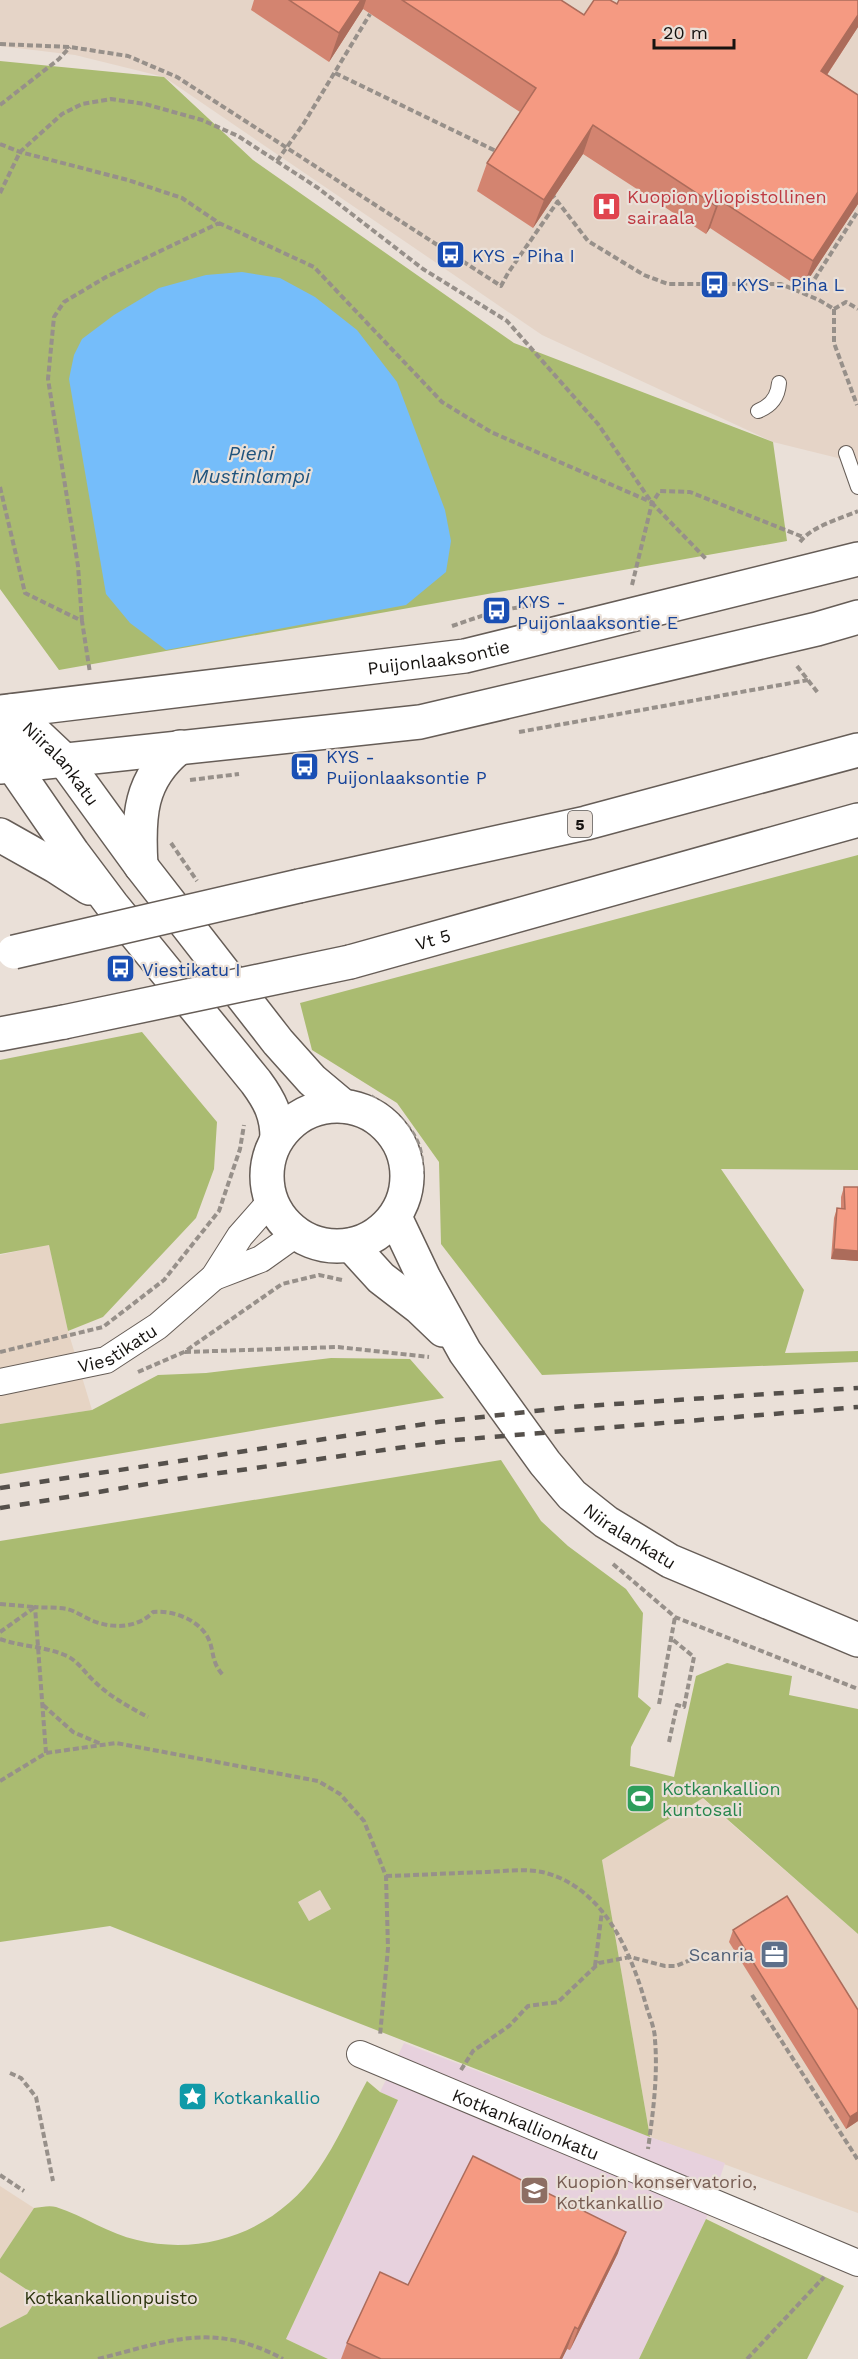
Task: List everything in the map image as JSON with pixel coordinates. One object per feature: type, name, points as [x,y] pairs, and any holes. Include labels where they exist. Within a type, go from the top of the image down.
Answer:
[{"type":"main road","name":"Puijonlaaksontie","points":[[6,711],[465,656],[856,564]]},
{"type":"main road","points":[[7,767],[420,722],[817,629],[858,617]]},
{"type":"main road","name":"Niiralankatu","points":[[6,711],[63,760],[141,866],[278,1042],[312,1080],[343,1106]]},
{"type":"main road","name":"Niiralankatu","points":[[6,711],[7,767],[112,905],[256,1082],[270,1102],[276,1116],[277,1138]]},
{"type":"main road","points":[[141,866],[139,826],[144,796],[150,781],[180,747]]},
{"type":"main road","name":"5","points":[[7,953],[586,823],[858,750]]},
{"type":"main road","name":"Vt 5","points":[[0,1034],[350,962],[858,820]]},
{"type":"main road","points":[[0,835],[71,875],[112,905]]},
{"type":"main road","points":[[343,1106],[354,1107],[375,1116],[387,1125],[400,1145],[407,1167],[407,1186],[402,1204],[383,1230],[369,1239],[351,1245],[321,1245],[296,1234],[284,1222],[271,1201],[266,1172],[271,1150],[287,1126],[314,1109],[343,1106]]},
{"type":"main road","name":"Niiralankatu","points":[[394,1217],[424,1278],[451,1355]]},
{"type":"main road","name":"Niiralankatu","points":[[351,1245],[381,1278],[420,1308],[451,1355],[572,1495],[589,1510],[670,1561],[858,1640]]},
{"type":"street","name":"Viestikatu","points":[[0,1382],[106,1360],[158,1326],[214,1277],[240,1236],[271,1201]]},
{"type":"street","name":"Viestikatu","points":[[214,1277],[261,1259],[296,1234]]},
{"type":"street","name":"Kotkankallionkatu","points":[[369,2057],[850,2260]]},
{"type":"lane","points":[[758,411],[767,407],[774,399],[779,383]]},
{"type":"lane","points":[[846,453],[858,487]]},
{"type":"path","points":[[277,161],[335,73],[370,14]]},
{"type":"path","points":[[0,44],[70,47],[128,56],[177,77],[501,286],[558,201]]},
{"type":"path","points":[[0,105],[59,59],[70,47]]},
{"type":"path","points":[[335,73],[501,154]]},
{"type":"path","points":[[0,193],[20,152],[62,114],[82,104],[111,99],[145,104],[202,120],[238,136],[318,188],[423,269],[507,321],[598,424],[652,503],[707,560]]},
{"type":"path","points":[[0,144],[20,152],[128,180],[182,198],[219,223],[314,267],[442,402],[490,432],[652,503]]},
{"type":"path","points":[[546,189],[588,241],[660,281],[668,284],[781,284],[834,309]]},
{"type":"path","points":[[805,294],[858,211]]},
{"type":"path","points":[[91,681],[82,621],[78,566],[48,379],[54,317],[64,302],[106,277],[219,223]]},
{"type":"path","points":[[834,309],[846,302],[858,309]]},
{"type":"path","points":[[834,309],[834,343],[858,405]]},
{"type":"path","points":[[0,488],[25,593],[82,621]]},
{"type":"path","points":[[643,587],[631,590],[652,503],[660,491],[690,492],[803,537]]},
{"type":"path","points":[[797,546],[803,537],[828,523],[858,512]]},
{"type":"path","points":[[441,629],[496,611],[552,602]]},
{"type":"path","points":[[797,666],[818,693]]},
{"type":"path","points":[[170,841],[201,888]]},
{"type":"path","points":[[106,953],[137,987]]},
{"type":"path","points":[[0,1352],[104,1327],[164,1280],[219,1211],[240,1149],[244,1126],[242,1115]]},
{"type":"path","points":[[184,1352],[338,1347],[451,1355]]},
{"type":"path","points":[[610,1560],[675,1617],[858,1689]]},
{"type":"path","points":[[0,1604],[69,1610],[94,1622],[116,1627],[147,1619],[153,1612],[164,1611],[183,1616],[207,1637],[211,1655],[224,1675]]},
{"type":"path","points":[[0,1632],[35,1607]]},
{"type":"path","points":[[35,1607],[46,1753]]},
{"type":"path","points":[[659,1704],[675,1617]]},
{"type":"path","points":[[0,1639],[19,1646],[38,1646],[77,1662],[93,1681],[110,1695],[148,1717]]},
{"type":"path","points":[[669,1742],[677,1705],[684,1707],[694,1657],[672,1639]]},
{"type":"path","points":[[42,1705],[73,1732],[103,1745]]},
{"type":"path","points":[[0,1781],[46,1753],[116,1743],[318,1781],[340,1794],[364,1821],[386,1876],[388,1948],[369,2057]]},
{"type":"path","points":[[386,1876],[509,1871],[545,1873],[568,1882],[587,1895],[602,1911],[630,1957],[656,2038],[654,2107],[645,2173]]},
{"type":"path","points":[[595,1967],[602,1911]]},
{"type":"path","points":[[447,2090],[473,2051],[509,2026],[528,2006],[558,2002],[599,1963],[630,1957],[665,1966],[676,1966],[707,1953]]},
{"type":"path","points":[[752,1995],[858,2160]]},
{"type":"path","points":[[10,2073],[21,2078],[36,2097],[53,2181]]},
{"type":"path","points":[[0,2175],[24,2191]]},
{"type":"path","points":[[747,2359],[850,2260]]},
{"type":"path","points":[[98,2359],[165,2342],[206,2336],[233,2339],[263,2348],[283,2359]]},
{"type":"shaded area","name":"Kuopion yliopistollinen sairaala","points":[[0,0],[858,0],[858,463],[773,442],[542,335],[164,77],[75,55],[0,46]]},
{"type":"shaded area","points":[[49,1244],[68,1331],[92,1410],[0,1424],[0,1255]]},
{"type":"shaded area","points":[[702,1798],[858,1934],[858,2213],[650,2137],[602,1860]]},
{"type":"shaded area","points":[[320,1890],[331,1909],[309,1921],[298,1902]]},
{"type":"shaded area","name":"Kuopion konservatorio, Kotkankallio","points":[[404,2043],[650,2137],[725,2163],[706,2219],[639,2359],[328,2359],[286,2339],[398,2100],[380,2092]]},
{"type":"shaded area","points":[[0,2186],[34,2208],[0,2259]]},
{"type":"shaded area","points":[[0,2272],[38,2297],[27,2314],[0,2328]]},
{"type":"green space","points":[[0,61],[164,77],[253,160],[514,343],[773,442],[787,541],[59,670],[0,589]]},
{"type":"green space","points":[[858,855],[858,1170],[721,1169],[804,1290],[785,1353],[858,1351],[858,1362],[542,1375],[441,1244],[439,1162],[397,1103],[312,1050],[300,1003]]},
{"type":"green space","points":[[142,1032],[217,1122],[214,1169],[196,1218],[103,1317],[68,1331],[49,1245],[0,1254],[0,1060]]},
{"type":"green space","points":[[331,1358],[410,1359],[444,1398],[0,1474],[0,1424],[92,1410],[158,1375],[206,1373]]},
{"type":"green space","points":[[501,1460],[541,1521],[568,1546],[626,1589],[643,1613],[638,1697],[651,1708],[631,1747],[630,1766],[674,1777],[696,1676],[727,1663],[792,1676],[789,1695],[858,1709],[858,1934],[703,1798],[602,1860],[650,2137],[110,1926],[0,1942],[0,1541]],"holes":[[[320,1890],[331,1909],[309,1921],[298,1902]]]},
{"type":"green space","name":"Kotkankallionpuisto","points":[[367,2081],[380,2092],[398,2100],[286,2339],[328,2359],[0,2359],[0,2328],[27,2314],[38,2297],[0,2272],[0,2259],[34,2208],[56,2207],[127,2237],[163,2244],[189,2245],[214,2241],[239,2233],[262,2223],[302,2191],[331,2149]]},
{"type":"green space","points":[[706,2219],[844,2286],[807,2359],[639,2359]]},
{"type":"water","name":"Pieni Mustinlampi","points":[[242,272],[280,278],[315,297],[357,330],[397,382],[445,510],[451,541],[446,572],[406,605],[166,650],[130,623],[106,594],[69,379],[74,355],[82,339],[114,315],[159,288],[206,275]]},
{"type":"building","points":[[289,0],[361,0],[339,33]]},
{"type":"building","points":[[402,0],[561,0],[584,15],[594,0],[610,0],[617,4],[619,0],[858,0],[858,15],[821,71],[858,95],[858,192],[813,261],[720,200],[716,206],[593,125],[544,200],[487,163],[536,88]]},
{"type":"building","points":[[844,1187],[858,1187],[858,1251],[834,1249],[837,1208],[845,1209]]},
{"type":"building","points":[[787,1896],[858,2010],[858,2112],[850,2117],[733,1930]]},
{"type":"building","points":[[473,2156],[626,2232],[578,2329],[575,2327],[560,2359],[381,2359],[347,2343],[380,2272],[408,2285]]},
{"type":"railway","points":[[0,1488],[438,1422],[570,1407],[858,1388]]},
{"type":"railway","points":[[0,1508],[184,1478],[455,1440],[858,1407]]},
{"type":"place","name":"Kuopion yliopistollinen sairaala","points":[[606,206]]},
{"type":"place","name":"KYS - Piha I","points":[[451,255]]},
{"type":"place","name":"KYS - Piha L","points":[[715,284]]},
{"type":"place","name":"KYS - Puijonlaaksontie E","points":[[496,611]]},
{"type":"place","name":"KYS - Puijonlaaksontie P","points":[[305,766]]},
{"type":"place","name":"Viestikatu I","points":[[121,969]]},
{"type":"place","name":"Kotkankallion kuntosali","points":[[641,1798]]},
{"type":"place","name":"Scanria","points":[[775,1954]]},
{"type":"place","name":"Kotkankallio","points":[[192,2097]]},
{"type":"place","name":"Kuopion konservatorio, Kotkankallio","points":[[535,2191]]}]
